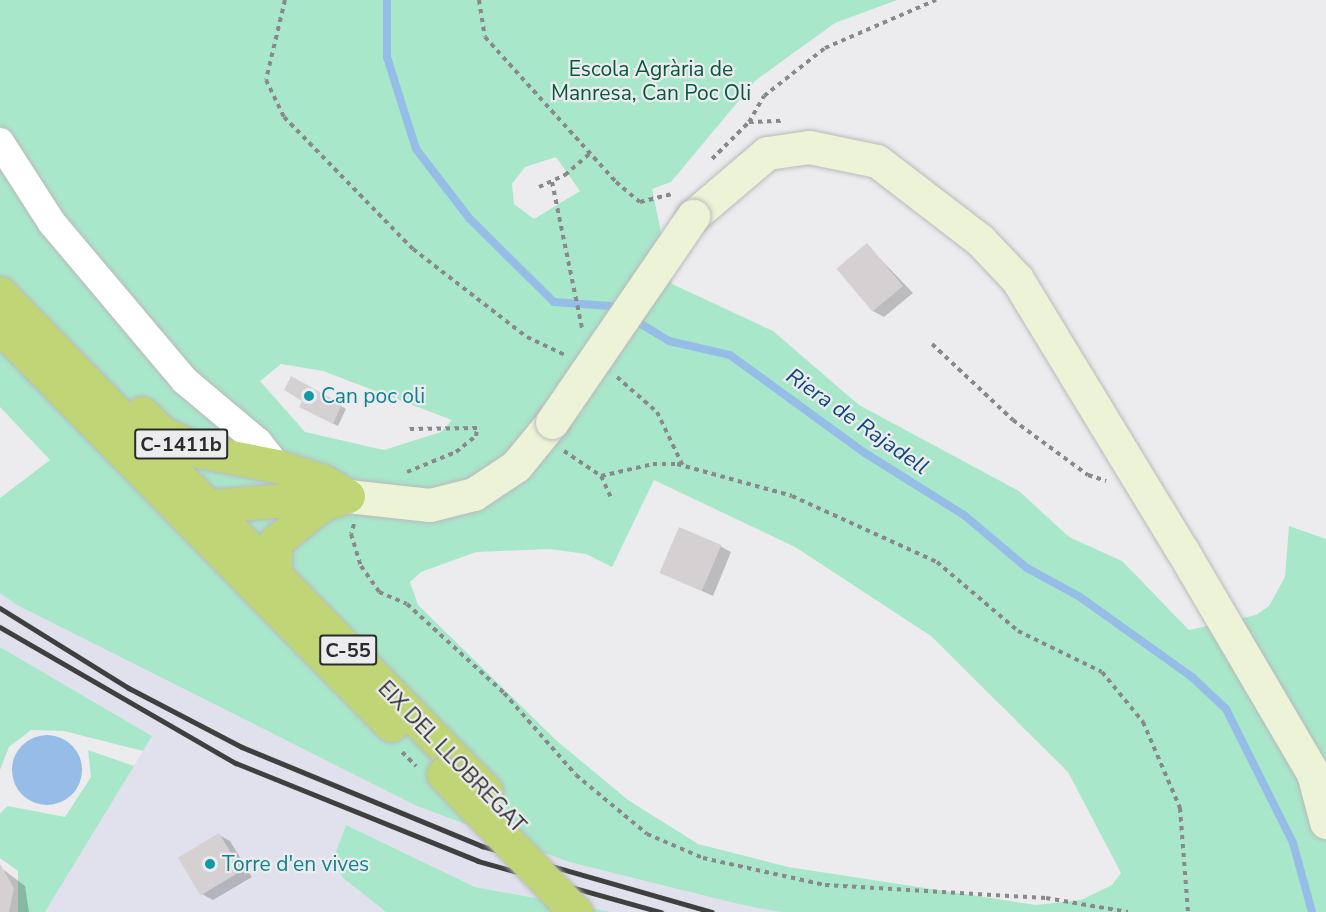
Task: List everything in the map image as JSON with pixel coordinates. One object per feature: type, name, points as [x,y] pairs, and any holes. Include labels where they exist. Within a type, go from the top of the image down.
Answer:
[{"type":"highway","name":"EIX DEL LLOBREGAT","points":[[0,293],[104,414],[268,583],[486,791],[602,912]]},
{"type":"highway","name":"EIX DEL LLOBREGAT","points":[[0,327],[104,414]]},
{"type":"highway","name":"C-1411b","points":[[104,414],[139,411],[161,432],[200,451],[266,465],[344,499]]},
{"type":"highway","name":"C-1411b","points":[[104,414],[191,507],[210,508],[300,500],[344,499]]},
{"type":"highway","name":"C-1411b","points":[[210,508],[212,494],[266,465]]},
{"type":"highway","points":[[268,583],[275,542],[344,499]]},
{"type":"highway","points":[[210,508],[212,529],[268,583]]},
{"type":"highway","name":"EIX DEL LLOBREGAT","points":[[268,583],[429,770],[576,912]]},
{"type":"street","points":[[0,142],[52,223],[184,380],[258,442],[266,465]]},
{"type":"street","name":"C-1411b","points":[[344,499],[430,505],[474,494],[557,436],[688,203],[767,153],[809,147],[877,161],[980,240],[1017,279],[1313,773],[1326,822]]},
{"type":"path","points":[[285,0],[266,80],[291,126],[413,249],[527,337],[556,352],[576,353]]},
{"type":"path","points":[[479,0],[485,37],[589,154],[640,202],[688,203]]},
{"type":"path","points":[[707,164],[749,122],[764,96],[825,48],[936,0]]},
{"type":"path","points":[[539,187],[552,182],[589,154]]},
{"type":"path","points":[[552,182],[584,339]]},
{"type":"path","points":[[932,344],[1005,413],[1100,481]]},
{"type":"path","points":[[611,372],[657,412],[683,466]]},
{"type":"path","points":[[401,474],[456,452],[476,436],[477,428],[409,429]]},
{"type":"path","points":[[557,436],[601,476],[611,497]]},
{"type":"path","points":[[601,476],[653,464],[683,466],[792,496],[883,540],[937,562],[1018,631],[1102,672],[1143,722],[1180,808],[1188,912]]},
{"type":"path","points":[[344,499],[351,534],[362,566],[379,592],[416,612],[504,693],[576,775],[647,834],[703,858],[825,885],[1046,898],[1128,912]]},
{"type":"path","points":[[397,747],[429,770]]},
{"type":"shaded area","points":[[0,593],[419,807],[569,862],[780,912],[612,912],[475,887],[346,825],[343,878],[386,912],[45,912],[152,736],[0,647]]},
{"type":"green space","name":"Escola Agrària de Manresa, Can Poc Oli","points":[[0,0],[897,0],[835,23],[756,80],[671,182],[652,189],[672,284],[773,331],[859,405],[1019,491],[1069,537],[1122,561],[1189,630],[1256,615],[1269,606],[1285,577],[1289,526],[1326,539],[1326,912],[780,912],[569,862],[419,807],[17,605],[0,593],[0,498],[50,460],[0,407]],"holes":[[[556,157],[580,191],[534,219],[514,204],[512,184],[525,167]],[[281,364],[323,371],[452,420],[441,432],[384,450],[305,432],[260,381]],[[654,480],[795,547],[931,636],[1068,772],[1121,873],[1112,885],[1081,900],[1036,905],[788,867],[698,844],[628,800],[557,741],[418,605],[410,582],[421,572],[476,552],[550,549],[586,554],[612,567]]]},
{"type":"green space","points":[[0,647],[152,736],[143,751],[64,731],[31,730],[9,747],[0,770]]},
{"type":"green space","points":[[88,750],[134,766],[45,912],[18,912],[18,871],[0,858],[0,813],[8,806],[65,817],[91,777]]},
{"type":"green space","points":[[346,825],[475,887],[612,912],[386,912],[343,878],[333,860]]},
{"type":"water","points":[[47,735],[66,741],[76,751],[82,770],[76,789],[66,799],[47,805],[28,799],[18,789],[12,770],[18,751],[28,741]]},
{"type":"building","points":[[867,243],[903,286],[872,312],[836,269]]},
{"type":"building","name":"Can poc oli","points":[[291,376],[342,404],[333,424],[299,407],[302,401],[284,390]]},
{"type":"building","points":[[679,527],[721,545],[702,591],[659,573]]},
{"type":"building","name":"Torre d'en vives","points":[[219,833],[242,871],[201,895],[178,858]]},
{"type":"building","points":[[0,864],[14,888],[9,912],[0,912]]},
{"type":"waterway","name":"Riera de Rajadell","points":[[387,0],[387,57],[416,149],[470,219],[554,302],[610,306],[620,312]]},
{"type":"waterway","name":"Riera de Rajadell","points":[[633,319],[669,341],[730,355],[865,453],[964,515],[1027,568],[1080,597],[1192,677],[1226,709],[1293,843],[1312,912]]},
{"type":"railway","points":[[0,608],[129,688],[242,747],[482,846],[712,912]]},
{"type":"railway","points":[[0,627],[236,763],[478,861],[661,912]]},
{"type":"place","name":"Can poc oli","points":[[309,396]]},
{"type":"place","name":"Torre d'en vives","points":[[210,864]]}]
